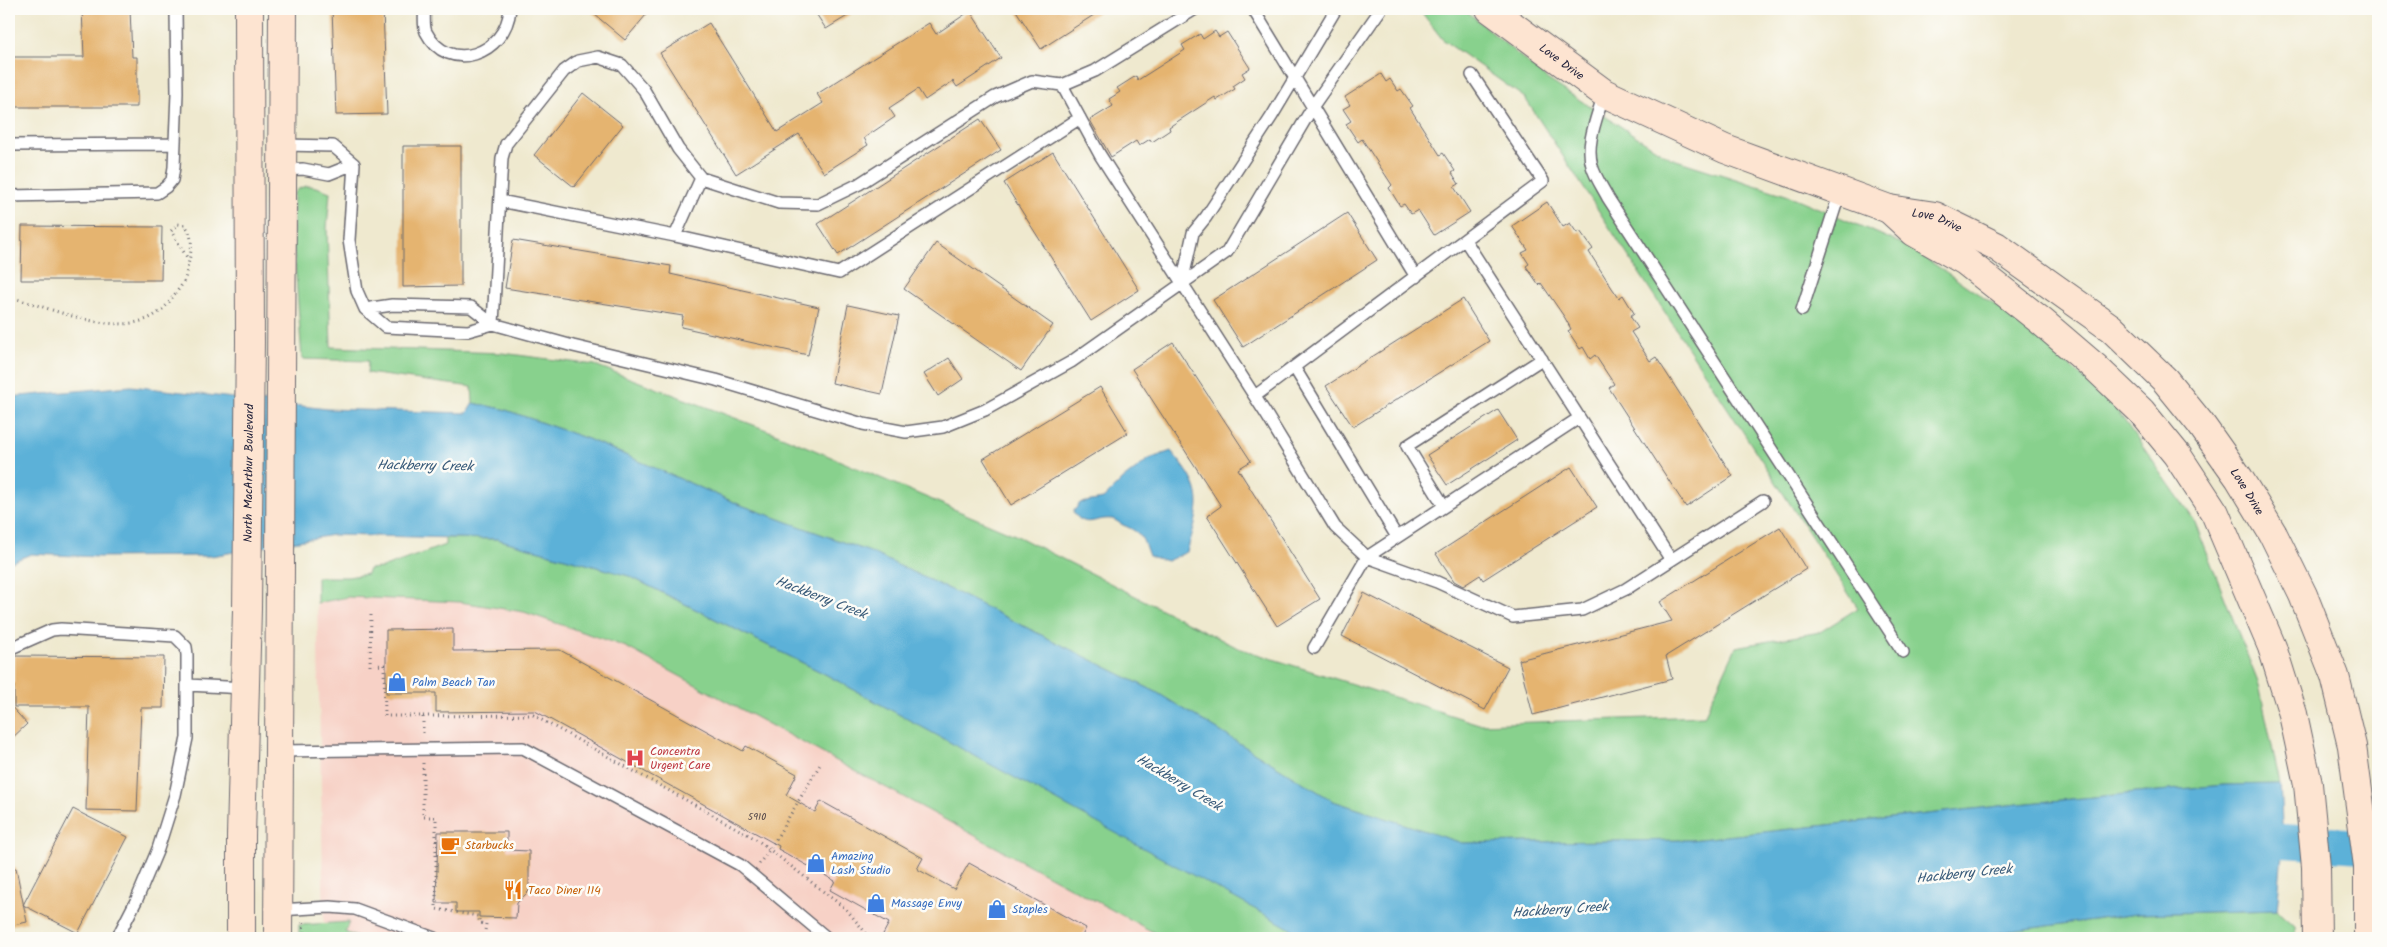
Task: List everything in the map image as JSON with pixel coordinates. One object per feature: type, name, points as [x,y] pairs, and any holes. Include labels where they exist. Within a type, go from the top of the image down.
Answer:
[{"type":"street","name":"North MacArthur Boulevard","points":[[241,938],[241,836],[247,609],[250,342],[249,9]]},
{"type":"street","points":[[278,938],[283,343],[283,9]]},
{"type":"street","name":"Love Drive","points":[[1490,9],[1604,93],[1725,149],[1889,209],[1935,216],[1996,246],[2111,328],[2165,380],[2200,423],[2239,478],[2273,534],[2303,595],[2335,676],[2352,746],[2368,866],[2368,938]]},
{"type":"street","name":"Love Drive","points":[[1889,209],[1914,232],[1965,261],[2042,321],[2096,368],[2141,411],[2177,455],[2215,514],[2272,647],[2293,714],[2308,784],[2316,866],[2317,938]]},
{"type":"street","points":[[245,688],[252,695],[262,792],[261,866],[268,890],[278,910]]},
{"type":"street","points":[[223,938],[241,836]]},
{"type":"lane","points":[[9,196],[157,193],[166,187],[172,180],[175,144],[176,9]]},
{"type":"lane","points":[[424,9],[425,30],[432,40],[441,48],[458,55],[475,55],[489,48],[501,36],[509,23],[510,9]]},
{"type":"lane","points":[[493,324],[502,158],[506,144],[564,71],[578,61],[598,57],[622,65],[638,84],[678,149],[701,178],[779,203],[818,204],[858,184],[995,97],[1032,81],[1062,86],[1095,71],[1195,9]]},
{"type":"lane","points":[[1253,9],[1416,277]]},
{"type":"lane","points":[[1182,282],[1193,233],[1272,116],[1336,9]]},
{"type":"lane","points":[[365,309],[392,305],[471,307],[493,324],[572,346],[716,380],[863,424],[906,432],[942,427],[985,410],[1071,362],[1227,252],[1313,107],[1381,9]]},
{"type":"lane","points":[[1255,396],[1543,181],[1472,75]]},
{"type":"lane","points":[[1062,86],[1100,155],[1255,396],[1334,527],[1367,556],[1436,582],[1513,617],[1582,610],[1626,589],[1763,501]]},
{"type":"lane","points":[[1604,93],[1590,146],[1590,156],[1593,168],[1608,198],[1903,652]]},
{"type":"lane","points":[[500,201],[675,236],[839,273],[1080,118]]},
{"type":"lane","points":[[9,145],[175,144]]},
{"type":"lane","points":[[283,157],[333,146],[354,164]]},
{"type":"lane","points":[[283,157],[303,169],[330,174],[354,164]]},
{"type":"lane","points":[[354,164],[350,240],[357,291],[365,309],[386,326],[468,331],[493,324]]},
{"type":"lane","points":[[675,236],[701,178]]},
{"type":"lane","points":[[1802,310],[1840,192]]},
{"type":"lane","points":[[1465,240],[1671,560]]},
{"type":"lane","points":[[1444,506],[1407,446],[1542,359]]},
{"type":"lane","points":[[1294,367],[1397,537]]},
{"type":"lane","points":[[1314,648],[1367,556],[1579,418]]},
{"type":"lane","points":[[9,649],[52,630],[144,632],[175,636],[186,647],[188,685],[187,738],[174,795],[158,849],[137,899],[117,938]]},
{"type":"lane","points":[[188,685],[245,688]]},
{"type":"lane","points":[[279,751],[523,748],[740,865],[823,937]]},
{"type":"lane","points":[[278,910],[330,907],[355,909],[434,938]]},
{"type":"path","points":[[9,297],[36,303],[99,323],[128,325],[142,322],[168,305],[185,280],[188,259],[193,247],[191,233],[185,225],[178,224],[171,231],[188,259]]},
{"type":"path","points":[[371,615],[370,666],[384,665],[386,716],[533,715],[756,839],[846,909],[870,938]]},
{"type":"path","points":[[423,716],[422,817],[436,817],[436,909],[478,916],[480,923],[486,924],[484,938]]},
{"type":"path","points":[[751,875],[770,849],[820,763]]},
{"type":"path","points":[[329,938],[335,938]]},
{"type":"shaded area","points":[[348,597],[460,602],[524,612],[626,647],[1164,938],[359,938],[345,932],[349,922],[324,924],[317,603]]},
{"type":"green space","points":[[1419,9],[1464,9],[1547,79],[1670,158],[1795,198],[1909,247],[2030,329],[2117,410],[2194,520],[2259,685],[2280,784],[2224,785],[2018,804],[1691,840],[1462,843],[1333,801],[1156,692],[870,552],[738,504],[588,439],[503,409],[473,403],[472,387],[367,373],[368,361],[302,359],[293,235],[294,193],[298,189],[311,186],[330,192],[327,228],[331,347],[502,353],[595,365],[772,432],[1015,535],[1238,648],[1479,724],[1704,716],[1736,647],[1820,632],[1858,608],[1525,98],[1443,40]]},
{"type":"green space","points":[[445,538],[497,539],[629,576],[825,674],[1304,935],[1313,938],[1164,938],[626,647],[524,612],[460,602],[348,597],[317,603],[317,577],[348,577],[367,574],[369,569],[382,568],[445,545]]},
{"type":"green space","points":[[2277,910],[2295,926],[2295,938],[1958,938],[2137,914]]},
{"type":"green space","points":[[349,922],[345,932],[359,938],[299,938],[299,925]]},
{"type":"water","points":[[131,386],[327,409],[467,413],[473,403],[503,409],[588,439],[738,504],[870,552],[1156,692],[1333,801],[1462,843],[1691,840],[2018,804],[2224,785],[2280,784],[2283,841],[2277,910],[2137,914],[1958,938],[1313,938],[1304,936],[825,674],[629,576],[497,539],[333,535],[211,556],[99,557],[31,554],[9,563],[9,397]]},
{"type":"water","points":[[1171,451],[1191,477],[1198,498],[1198,509],[1187,552],[1167,561],[1149,556],[1138,533],[1112,519],[1087,522],[1073,512],[1080,503],[1103,499],[1122,480],[1149,459]]},
{"type":"building","points":[[82,9],[130,9],[132,57],[137,57],[137,107],[10,107],[11,57],[84,57]]},
{"type":"building","points":[[332,9],[383,9],[387,114],[336,115]]},
{"type":"building","points":[[588,9],[651,9],[625,40]]},
{"type":"building","points":[[813,9],[859,9],[826,29]]},
{"type":"building","points":[[1015,9],[1103,9],[1041,49]]},
{"type":"building","points":[[970,11],[1001,58],[957,87],[953,81],[925,100],[918,89],[889,108],[895,117],[864,138],[868,145],[824,173],[799,134],[736,174],[660,53],[709,23],[777,132],[823,103],[817,94],[929,23],[936,34]]},
{"type":"building","points":[[1215,31],[1219,37],[1227,32],[1250,68],[1242,73],[1245,78],[1233,86],[1235,89],[1217,100],[1215,97],[1169,127],[1170,130],[1152,142],[1150,139],[1139,146],[1136,141],[1111,157],[1090,120],[1113,106],[1109,99],[1120,92],[1117,88],[1136,76],[1138,80],[1185,50],[1182,45],[1200,34],[1203,39]]},
{"type":"building","points":[[1381,74],[1386,82],[1390,79],[1398,91],[1401,89],[1413,106],[1410,108],[1440,155],[1443,153],[1455,171],[1452,173],[1459,184],[1454,187],[1470,212],[1434,235],[1418,210],[1411,214],[1404,204],[1400,206],[1389,188],[1392,185],[1362,139],[1358,142],[1346,124],[1351,121],[1343,109],[1350,105],[1345,97]]},
{"type":"building","points":[[583,93],[623,125],[574,187],[534,155]]},
{"type":"building","points":[[980,119],[1001,150],[838,255],[818,224]]},
{"type":"building","points":[[403,146],[461,146],[461,286],[403,287]]},
{"type":"building","points":[[1053,152],[1139,290],[1091,321],[1004,183]]},
{"type":"building","points":[[1547,202],[1563,227],[1570,223],[1577,233],[1580,231],[1593,249],[1589,252],[1612,288],[1619,298],[1623,295],[1634,313],[1630,316],[1638,328],[1631,332],[1650,361],[1656,357],[1733,476],[1686,507],[1609,388],[1614,384],[1595,355],[1590,359],[1583,347],[1580,349],[1568,331],[1571,329],[1565,318],[1541,283],[1539,285],[1526,266],[1529,264],[1522,253],[1528,250],[1512,226]]},
{"type":"building","points":[[1347,213],[1377,260],[1243,347],[1213,300]]},
{"type":"building","points":[[22,226],[162,227],[161,280],[21,280]]},
{"type":"building","points":[[513,240],[671,266],[670,274],[819,307],[808,355],[681,327],[683,316],[505,288]]},
{"type":"building","points":[[936,243],[1053,325],[1021,371],[904,289]]},
{"type":"building","points":[[1463,299],[1489,341],[1353,427],[1326,386]]},
{"type":"building","points":[[848,305],[899,316],[882,394],[832,383]]},
{"type":"building","points":[[1173,342],[1251,461],[1238,469],[1320,599],[1277,626],[1207,516],[1221,506],[1132,369]]},
{"type":"building","points":[[949,358],[963,379],[938,396],[924,374]]},
{"type":"building","points":[[1100,387],[1128,433],[1011,505],[983,459]]},
{"type":"building","points":[[1498,410],[1517,440],[1447,485],[1427,455]]},
{"type":"building","points":[[1571,467],[1597,507],[1483,580],[1480,575],[1463,586],[1454,581],[1436,554]]},
{"type":"building","points":[[1780,527],[1806,569],[1666,656],[1672,679],[1533,715],[1519,660],[1672,621],[1660,602]]},
{"type":"building","points":[[1364,593],[1508,667],[1485,710],[1342,636]]},
{"type":"building","points":[[453,629],[453,651],[560,650],[743,751],[746,746],[797,774],[786,795],[815,812],[821,801],[923,858],[917,869],[954,889],[969,863],[1086,928],[1081,938],[881,938],[889,923],[830,890],[835,881],[778,849],[779,846],[535,711],[436,712],[436,693],[386,693],[386,630]]},
{"type":"building","points":[[14,656],[164,657],[163,708],[141,708],[137,811],[86,810],[89,707],[14,707]]},
{"type":"building","points":[[9,704],[27,724],[9,741]]},
{"type":"building","points":[[73,809],[128,837],[78,933],[23,905]]},
{"type":"building","points":[[438,832],[507,832],[507,850],[529,851],[529,891],[517,903],[516,918],[479,917],[479,912],[456,912],[456,903],[436,903]]},
{"type":"building","points":[[16,868],[27,922],[9,926],[9,869]]},
{"type":"waterway","name":"Hackberry Creek","points":[[2236,846],[2283,841],[2378,847]]},
{"type":"place","name":"Palm Beach Tan","points":[[397,682]]},
{"type":"place","name":"Concentra Urgent Care","points":[[635,758]]},
{"type":"place","name":"Starbucks","points":[[450,845]]},
{"type":"place","name":"Amazing Lash Studio","points":[[816,863]]},
{"type":"place","name":"Taco Diner 114","points":[[513,890]]},
{"type":"place","name":"Massage Envy","points":[[876,903]]},
{"type":"place","name":"Staples","points":[[997,909]]}]
